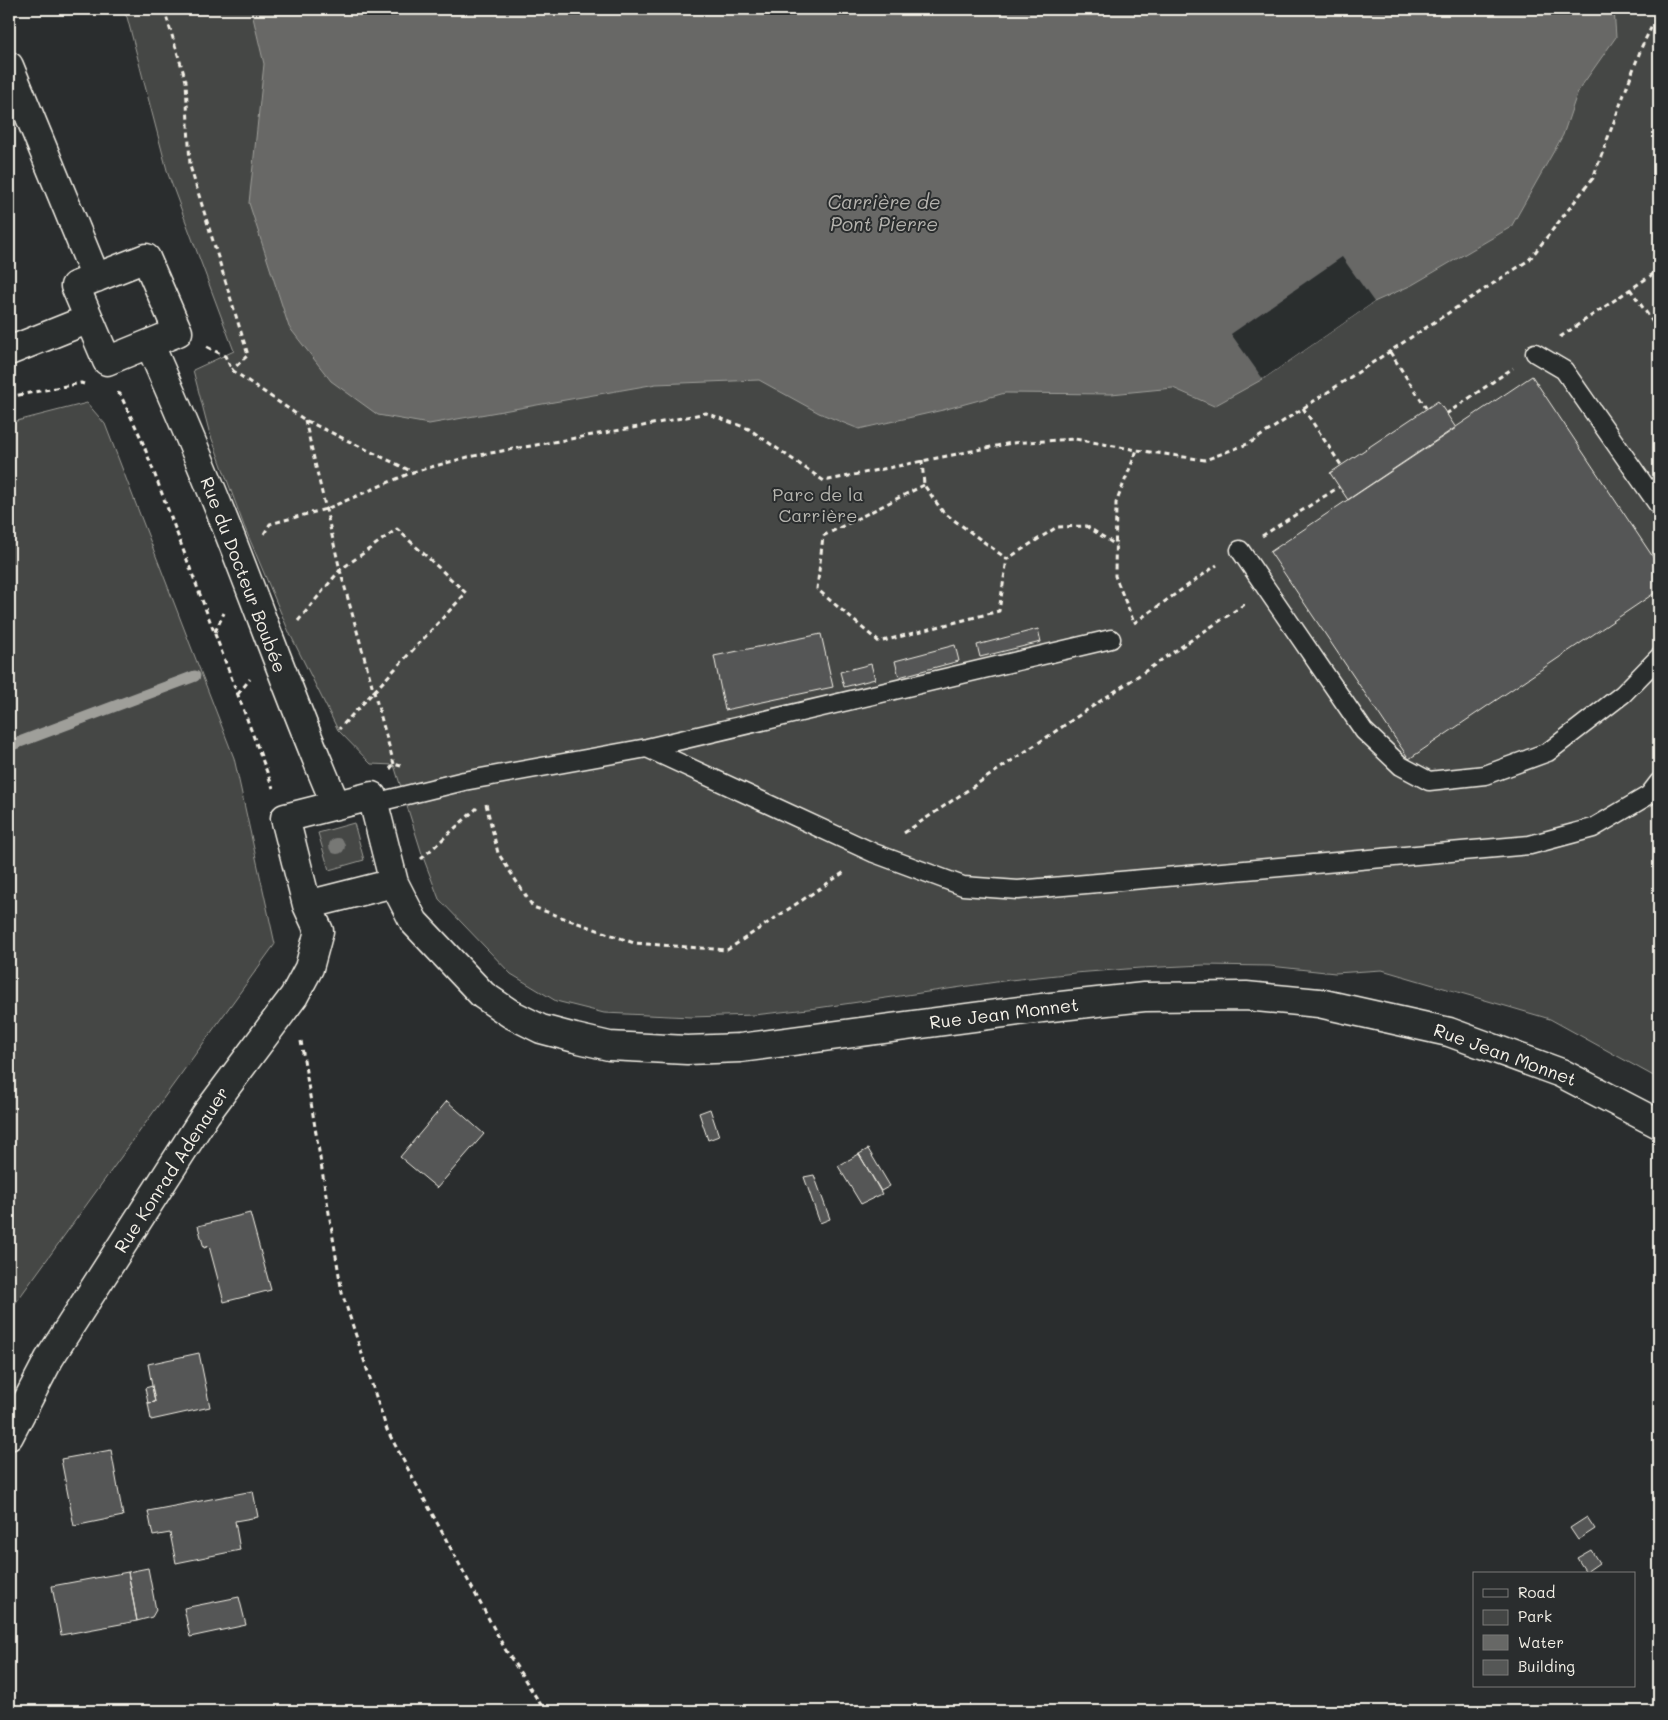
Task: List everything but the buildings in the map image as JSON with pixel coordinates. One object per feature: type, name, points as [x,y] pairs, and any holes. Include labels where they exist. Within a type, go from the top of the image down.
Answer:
[{"type":"street","points":[[9,66],[96,278]]},
{"type":"street","points":[[146,258],[178,332],[107,361],[75,286],[96,278],[146,258]]},
{"type":"street","points":[[9,351],[89,319]]},
{"type":"street","name":"Rue du Docteur Boubée","points":[[150,345],[243,570],[273,650],[336,805]]},
{"type":"street","points":[[285,818],[372,796],[374,803]]},
{"type":"street","name":"Rue Jean Monnet","points":[[374,803],[394,883],[414,922],[483,995],[511,1014],[541,1029],[609,1046],[687,1050],[740,1048],[1042,1008],[1144,997],[1246,996],[1319,1003],[1450,1032],[1561,1073],[1659,1124]]},
{"type":"street","name":"Rue Konrad Adenauer","points":[[9,1436],[49,1359],[206,1114],[294,996],[309,968],[319,931],[307,905],[285,818]]},
{"type":"street","points":[[307,905],[394,883]]},
{"type":"lane","points":[[1535,354],[1564,370],[1659,506]]},
{"type":"lane","points":[[1240,550],[1364,732],[1401,766],[1429,781],[1485,775],[1548,752],[1623,694],[1659,657]]},
{"type":"lane","points":[[374,803],[464,781],[647,748],[1111,639]]},
{"type":"lane","points":[[647,748],[874,853],[963,886],[1018,890],[1530,846],[1593,828],[1648,795],[1659,782]]},
{"type":"path","points":[[164,9],[186,81],[190,166],[248,355],[232,370]]},
{"type":"path","points":[[326,509],[413,472],[468,456],[706,414],[749,429],[824,481],[1011,443],[1075,439],[1205,460],[1250,443],[1529,260],[1593,178],[1642,46],[1659,12]]},
{"type":"path","points":[[1446,414],[1659,270]]},
{"type":"path","points":[[1630,289],[1659,331]]},
{"type":"path","points":[[178,332],[225,356],[232,370],[305,420],[413,472]]},
{"type":"path","points":[[1390,352],[1426,408]]},
{"type":"path","points":[[9,397],[81,383],[89,385]]},
{"type":"path","points":[[112,392],[120,394],[141,438],[285,818]]},
{"type":"path","points":[[1303,408],[1341,465]]},
{"type":"path","points":[[305,420],[340,570],[394,764]]},
{"type":"path","points":[[1134,623],[1116,576],[1116,503],[1137,450]]},
{"type":"path","points":[[922,460],[924,485],[943,512],[1007,559]]},
{"type":"path","points":[[924,485],[823,536],[817,589],[879,642],[999,611],[1007,559],[1057,527],[1086,526],[1116,545]]},
{"type":"path","points":[[1111,639],[1240,550],[1339,487]]},
{"type":"path","points":[[237,694],[340,570],[396,528],[466,593],[315,754]]},
{"type":"path","points":[[394,883],[485,800]]},
{"type":"path","points":[[294,996],[342,1293],[387,1430],[505,1649],[544,1711]]},
{"type":"green space","name":"Parc de la Carrière","points":[[120,9],[1659,9],[1659,1079],[1550,1019],[1382,970],[1335,973],[1270,966],[1204,965],[1140,968],[1010,980],[817,1008],[754,1015],[691,1017],[604,1013],[556,1001],[511,974],[439,899],[423,857],[394,765],[371,764],[338,730],[289,632],[244,526],[209,431],[193,370],[234,351],[168,174],[127,17]]},
{"type":"green space","points":[[87,403],[105,424],[234,758],[275,944],[9,1312],[9,423]]},
{"type":"green space","points":[[354,823],[364,860],[329,870],[318,833]]},
{"type":"water","name":"Carrière de Pont Pierre","points":[[251,9],[1614,9],[1616,37],[1578,91],[1563,135],[1511,227],[1412,285],[1374,302],[1263,379],[1214,406],[1173,388],[1111,394],[1005,393],[943,410],[859,429],[819,413],[759,380],[656,384],[429,424],[378,415],[331,381],[289,327],[249,203],[264,64]]},
{"type":"pier","points":[[1342,257],[1374,302],[1263,379],[1231,334]]},
{"type":"waterway","points":[[9,746],[195,676]]}]
